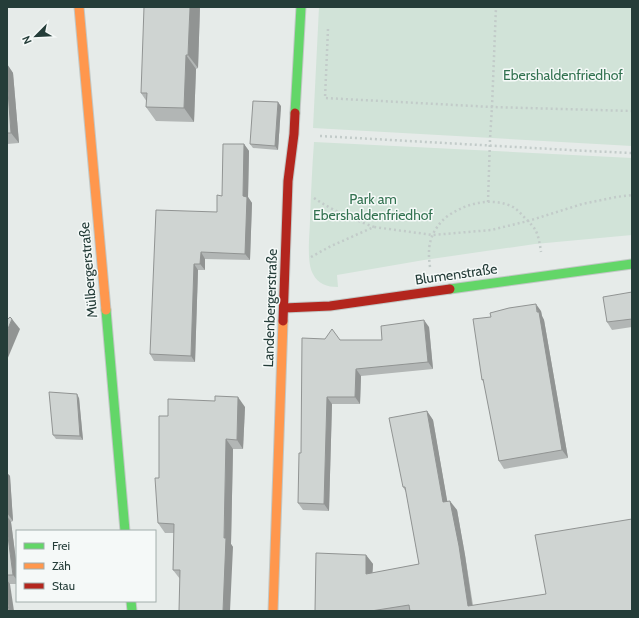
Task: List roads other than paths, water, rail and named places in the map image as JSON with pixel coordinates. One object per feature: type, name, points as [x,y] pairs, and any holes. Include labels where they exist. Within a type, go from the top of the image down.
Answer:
[{"type":"street","name":"Mülbergerstraße","points":[[79,7],[125,530]]},
{"type":"street","name":"Landenbergerstraße","points":[[272,611],[288,181],[294,134],[301,7]]},
{"type":"street","name":"Blumenstraße","points":[[284,308],[330,306],[632,264]]},
{"type":"park label","name":"Ebershaldenfriedhof","points":[[563,75]]},
{"type":"park label","name":"Park am Ebershaldenfriedhof","points":[[373,208]]}]
